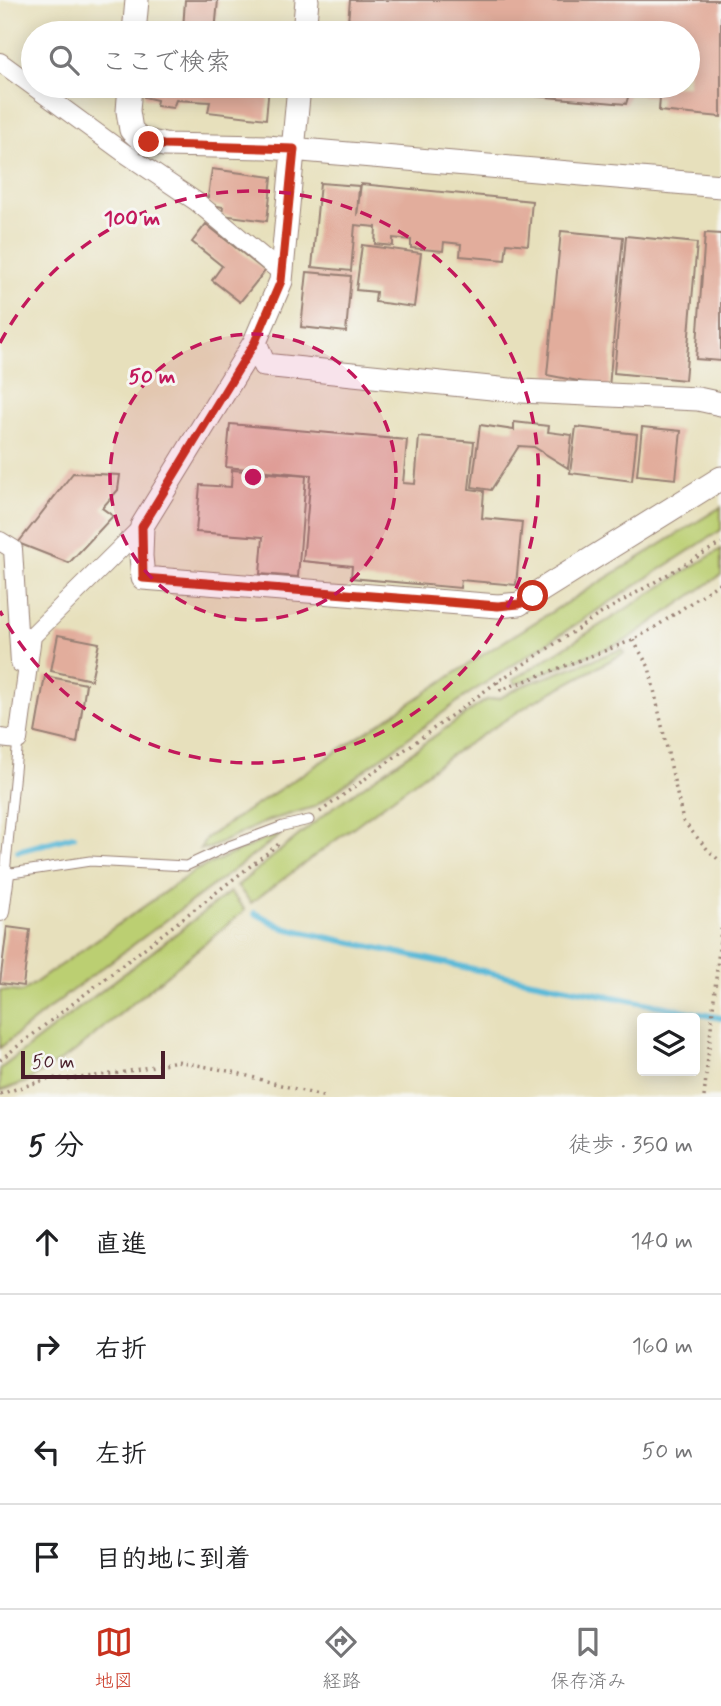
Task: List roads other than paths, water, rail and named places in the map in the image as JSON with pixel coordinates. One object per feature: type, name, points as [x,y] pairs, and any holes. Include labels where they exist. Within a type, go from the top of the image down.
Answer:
[{"type":"street","points":[[135,21],[137,0]]},
{"type":"street","points":[[305,21],[307,0]]},
{"type":"street","points":[[0,62],[21,75]]},
{"type":"street","points":[[57,98],[130,144],[282,273]]},
{"type":"street","points":[[130,98],[130,144]]},
{"type":"street","points":[[9,739],[23,705],[32,636],[142,527],[255,342],[270,312],[282,273],[298,98]]},
{"type":"street","points":[[130,144],[294,149],[721,186]]},
{"type":"street","points":[[255,342],[264,365],[521,391],[698,399],[721,404]]},
{"type":"street","points":[[142,527],[143,578],[498,606],[519,604],[533,596],[721,478]]},
{"type":"street","points":[[0,541],[13,550],[23,705]]},
{"type":"street","points":[[0,912],[5,874]]},
{"type":"lane","points":[[9,739],[5,874],[90,861],[186,866],[229,846],[283,826],[309,820]]},
{"type":"waterway","points":[[18,851],[74,836]]},
{"type":"waterway","points":[[255,913],[284,928],[496,974],[721,1018]]}]
